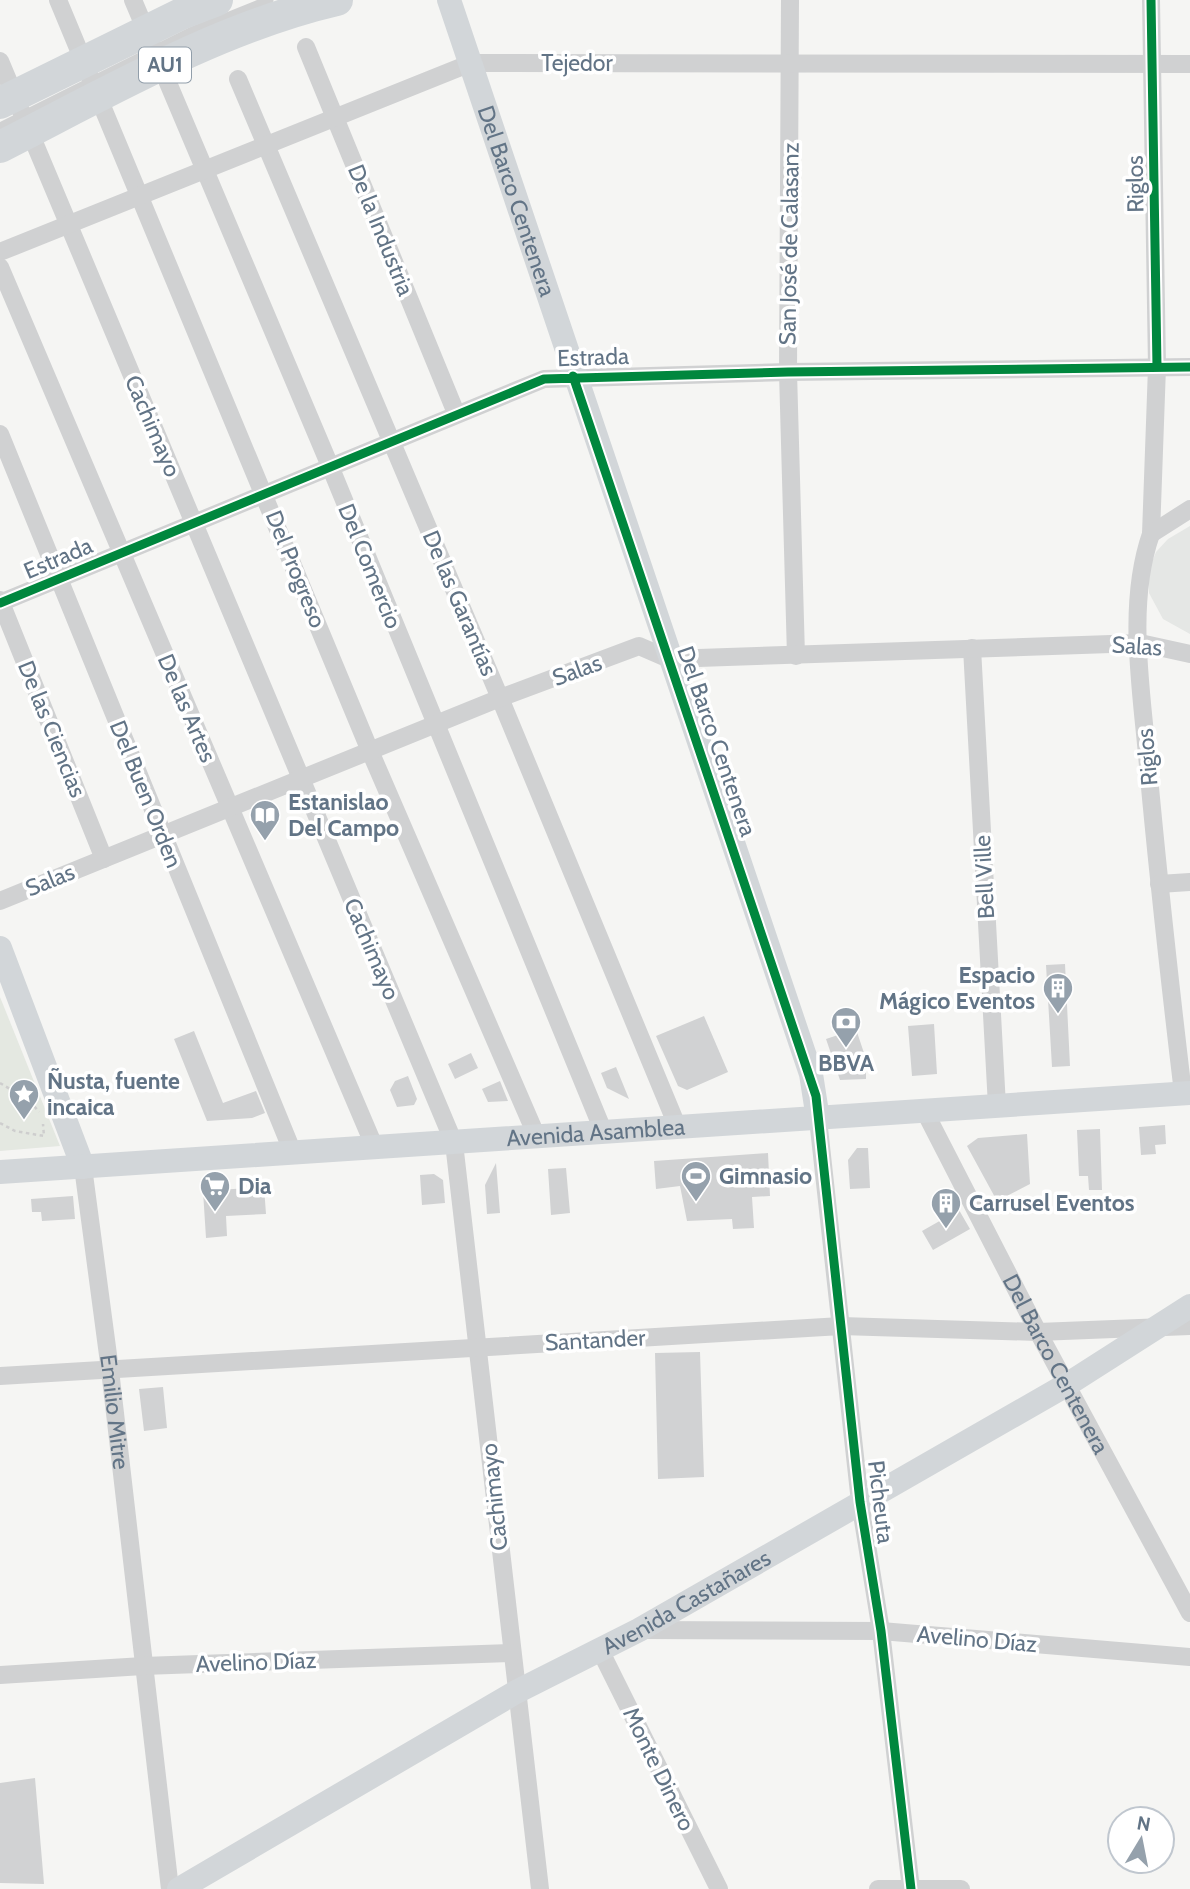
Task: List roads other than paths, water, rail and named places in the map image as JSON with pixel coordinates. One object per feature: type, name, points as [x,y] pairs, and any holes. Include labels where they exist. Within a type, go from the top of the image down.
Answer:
[{"type":"highway","name":"AU1","points":[[0,103],[183,13],[217,0]]},
{"type":"highway","name":"AU1","points":[[0,147],[196,50],[311,6],[337,0]]},
{"type":"main road","name":"Del Barco Centenera","points":[[449,0],[573,376],[811,1074],[818,1119]]},
{"type":"main road","name":"Emilio Mitre","points":[[0,948],[83,1167]]},
{"type":"main road","name":"Avenida Asamblea","points":[[0,1172],[1186,1093]]},
{"type":"main road","name":"Avenida Castañares","points":[[179,1889],[516,1692],[639,1630],[1068,1384],[1190,1306]]},
{"type":"street","name":"Del Progreso","points":[[58,0],[370,751],[537,1137]]},
{"type":"street","name":"Del Comercio","points":[[133,0],[330,466],[434,725],[604,1133]]},
{"type":"street","name":"San José de Calasanz","points":[[790,0],[788,372],[796,656]]},
{"type":"street","name":"Riglos","points":[[1151,0],[1157,367],[1151,534],[1142,560],[1140,643],[1159,884],[1186,1093]]},
{"type":"street","name":"De la Industria","points":[[306,47],[456,413]]},
{"type":"street","name":"Cachimayo","points":[[0,61],[454,1143],[540,1889]]},
{"type":"street","name":"Tejedor","points":[[0,252],[471,62],[1190,64]]},
{"type":"street","name":"De las Garantías","points":[[238,79],[500,698],[678,1128]]},
{"type":"street","name":"De las Artes","points":[[0,267],[375,1148]]},
{"type":"street","name":"Estrada","points":[[0,602],[544,379],[573,376],[788,372],[1190,367]]},
{"type":"street","name":"Del Buen Orden","points":[[0,434],[293,1153]]},
{"type":"street","points":[[1151,534],[1190,509]]},
{"type":"street","name":"De las Ciencias","points":[[0,602],[104,859]]},
{"type":"street","name":"Salas","points":[[0,901],[500,698],[639,646],[669,659],[1140,643],[1190,654]]},
{"type":"street","name":"Bell Ville","points":[[972,648],[997,1106]]},
{"type":"street","points":[[1159,884],[1190,882]]},
{"type":"street","name":"Del Barco Centenera","points":[[925,1112],[1038,1332],[1190,1613]]},
{"type":"street","name":"Picheuta","points":[[818,1119],[860,1502],[881,1632],[911,1888]]},
{"type":"street","name":"Emilio Mitre","points":[[83,1167],[110,1370],[170,1889]]},
{"type":"street","name":"Santander","points":[[0,1376],[841,1326],[1038,1332],[1190,1326]]},
{"type":"street","name":"Avelino Díaz","points":[[639,1630],[881,1632],[1190,1657]]},
{"type":"street","name":"Monte Dinero","points":[[600,1650],[719,1889]]},
{"type":"street","name":"Avelino Díaz","points":[[0,1675],[143,1666],[512,1653]]},
{"type":"street","points":[[878,1889],[961,1889]]},
{"type":"lane","points":[[0,127],[190,32],[269,0]]},
{"type":"place","name":"Estanislao Del Campo","points":[[265,842]]},
{"type":"place","name":"Espacio Mágico Eventos","points":[[1058,1015]]},
{"type":"place","name":"BBVA","points":[[846,1049]]},
{"type":"place","name":"Ñusta, fuente incaica","points":[[24,1121]]},
{"type":"place","name":"Gimnasio","points":[[696,1203]]},
{"type":"place","name":"Dia","points":[[215,1213]]},
{"type":"place","name":"Carrusel Eventos","points":[[946,1230]]}]
